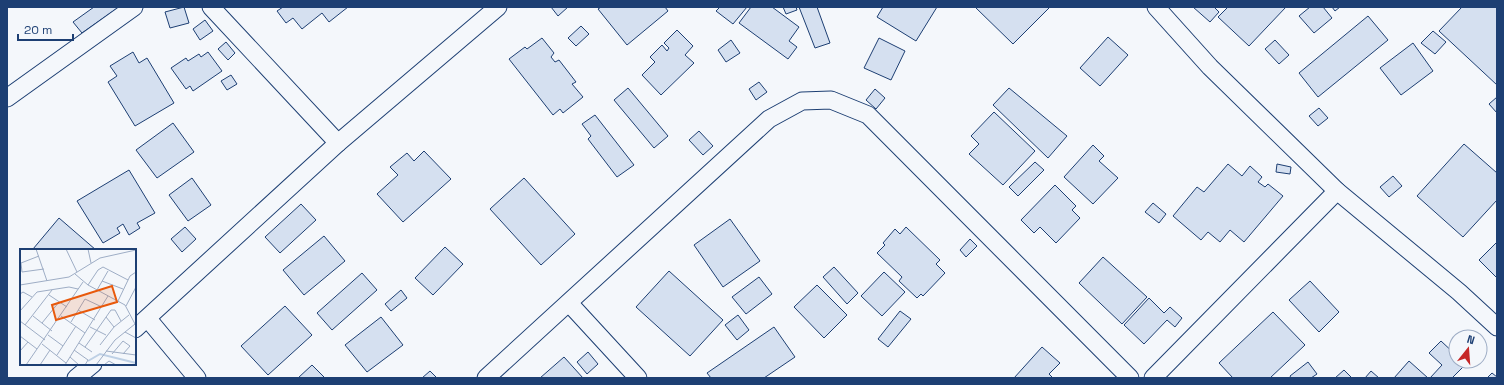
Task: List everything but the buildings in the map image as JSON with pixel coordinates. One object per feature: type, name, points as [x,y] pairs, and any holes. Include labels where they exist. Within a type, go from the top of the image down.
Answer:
[{"type":"street","points":[[7,98],[134,7]]},
{"type":"street","points":[[211,7],[338,143]]},
{"type":"street","points":[[197,378],[141,324],[338,143],[498,7]]},
{"type":"street","points":[[1156,7],[1210,67],[1337,192],[1459,292],[1497,327]]},
{"type":"street","points":[[486,378],[769,119],[802,101],[831,100],[868,115],[1130,378]]},
{"type":"street","points":[[1153,378],[1337,192]]},
{"type":"street","points":[[569,303],[638,378]]},
{"type":"street","points":[[76,378],[92,365]]}]
